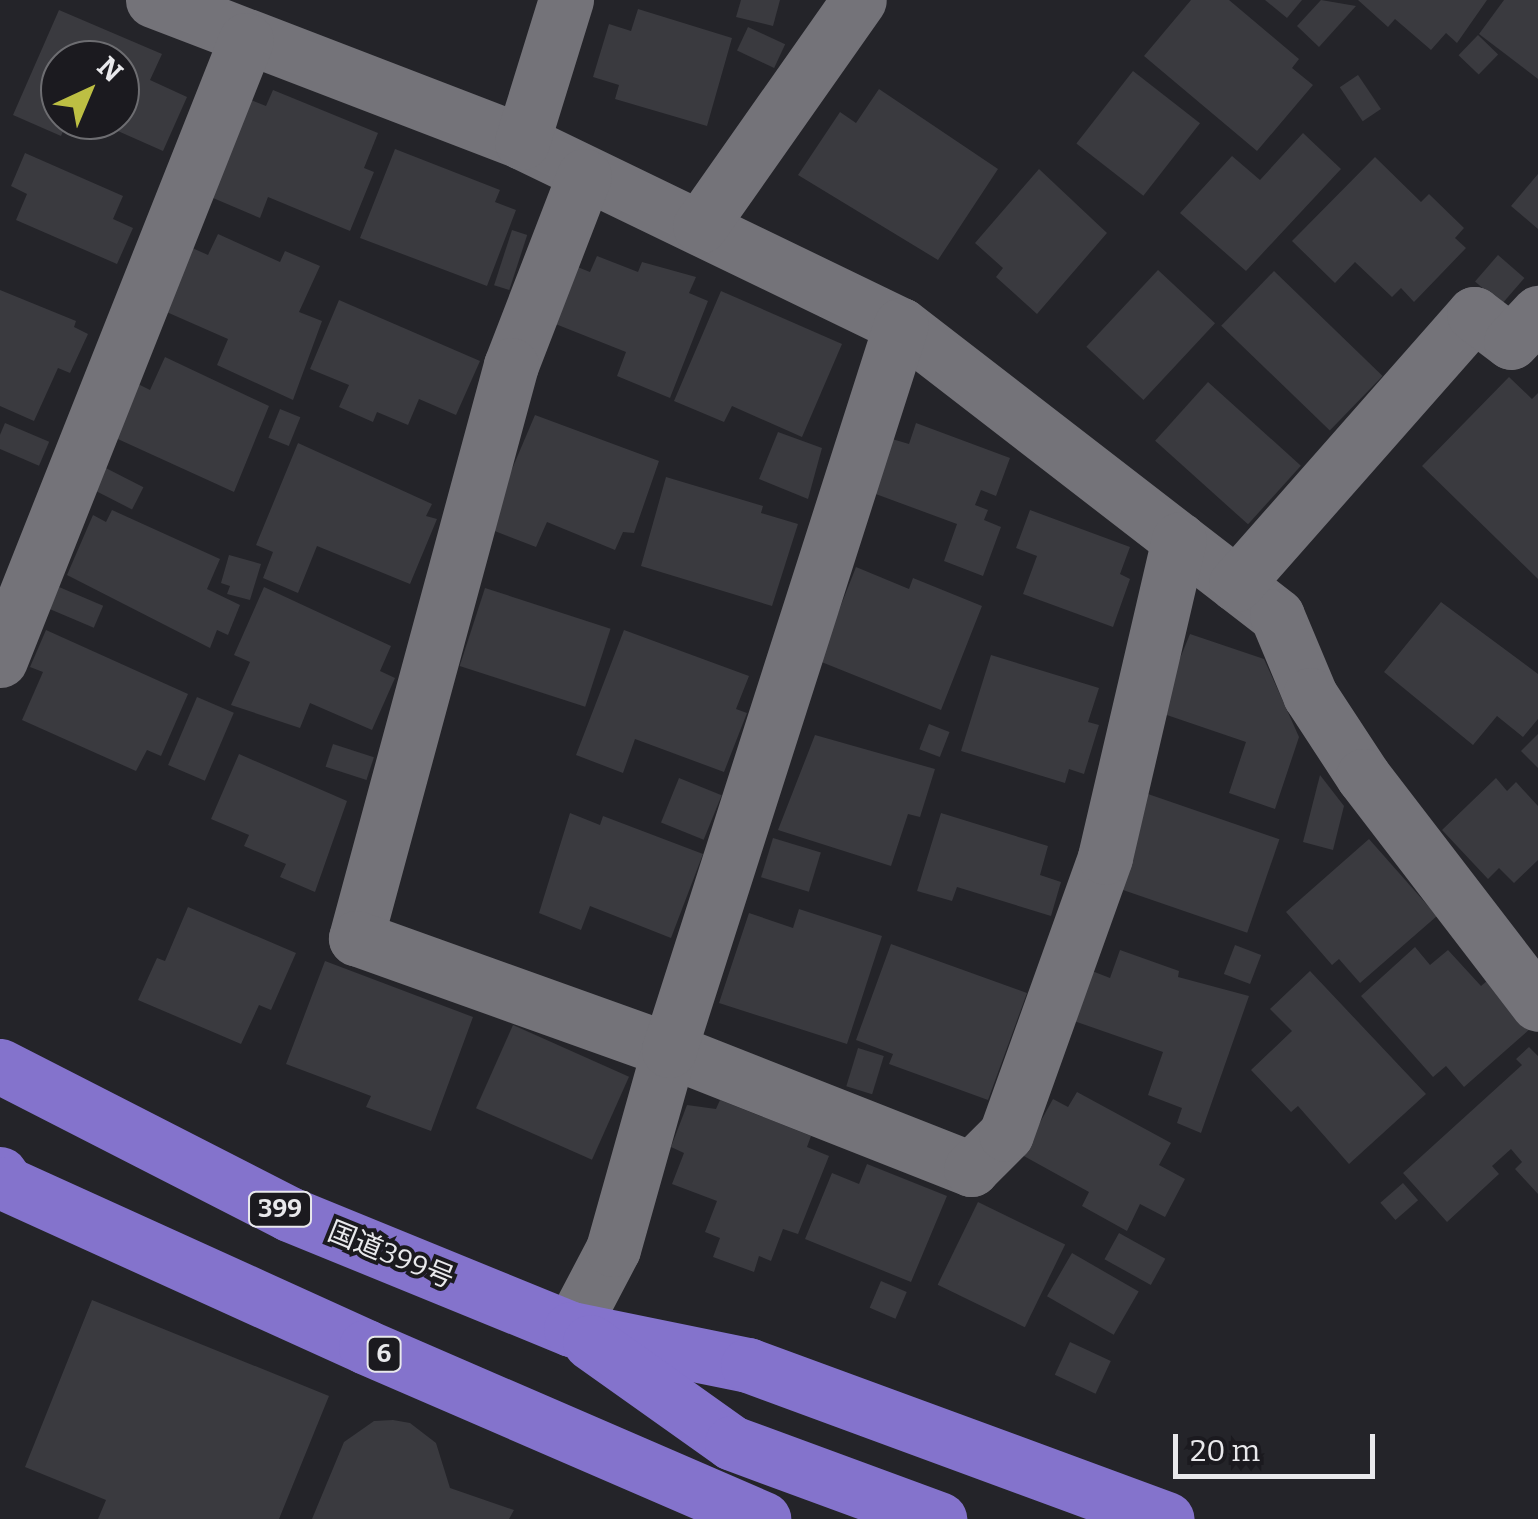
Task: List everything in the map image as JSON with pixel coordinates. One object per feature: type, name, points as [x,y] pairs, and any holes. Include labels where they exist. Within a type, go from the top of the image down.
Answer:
[{"type":"highway","name":"国道399号","points":[[0,1066],[289,1214],[571,1329],[748,1365],[1168,1519]]},
{"type":"highway","name":"6","points":[[2,1184],[763,1519]]},
{"type":"highway","name":"国道399号","points":[[571,1329],[732,1443],[939,1519]]},
{"type":"street","points":[[153,0],[246,40],[522,142],[584,176],[700,226],[902,325],[1277,616],[1310,694],[1362,776],[1538,1004]]},
{"type":"street","points":[[522,142],[566,0]]},
{"type":"street","points":[[700,226],[859,0]]},
{"type":"street","points":[[0,660],[246,40]]},
{"type":"street","points":[[584,176],[511,365],[356,938],[669,1050],[972,1168],[1006,1134],[1105,858],[1178,539]]},
{"type":"street","points":[[1236,584],[1474,314],[1512,342],[1538,313]]},
{"type":"street","points":[[571,1329],[613,1249],[669,1050],[902,325]]},
{"type":"building","points":[[741,0],[780,0],[773,26],[736,17]]},
{"type":"building","points":[[1191,0],[1229,0],[1299,59],[1292,68],[1313,85],[1257,151],[1144,56]]},
{"type":"building","points":[[1265,0],[1302,0],[1287,18]]},
{"type":"building","points":[[1321,0],[1356,6],[1319,47],[1297,26]]},
{"type":"building","points":[[1358,0],[1487,0],[1457,43],[1446,33],[1431,50],[1395,19],[1388,27]]},
{"type":"building","points":[[1504,0],[1538,0],[1538,79],[1479,34]]},
{"type":"building","points":[[638,9],[732,38],[707,126],[615,99],[619,85],[593,77],[609,24],[631,31]]},
{"type":"building","points":[[59,10],[129,40],[46,40]]},
{"type":"building","points":[[748,27],[785,44],[774,68],[737,51]]},
{"type":"building","points":[[1478,35],[1498,54],[1479,75],[1459,55]]},
{"type":"building","points":[[140,45],[162,54],[150,80],[187,97],[163,151],[138,140]]},
{"type":"building","points":[[40,53],[40,127],[13,115]]},
{"type":"building","points":[[1133,71],[1200,123],[1143,196],[1076,143]]},
{"type":"building","points":[[1358,75],[1381,109],[1363,121],[1340,87]]},
{"type":"building","points":[[879,89],[998,169],[938,260],[798,175],[840,112],[856,123]]},
{"type":"building","points":[[273,90],[378,133],[364,168],[374,172],[350,231],[268,197],[260,218],[206,195],[246,98],[266,106]]},
{"type":"building","points":[[1303,133],[1341,169],[1246,271],[1180,213],[1232,156],[1260,180]]},
{"type":"building","points":[[395,149],[500,190],[495,202],[516,210],[487,286],[360,238]]},
{"type":"building","points":[[25,153],[123,196],[113,219],[133,228],[117,264],[16,220],[27,194],[11,186]]},
{"type":"building","points":[[1375,157],[1421,202],[1429,194],[1464,228],[1455,238],[1466,248],[1414,302],[1401,288],[1392,297],[1355,262],[1335,283],[1292,241]]},
{"type":"building","points":[[1039,169],[1107,233],[1037,314],[996,277],[1003,268],[975,243]]},
{"type":"building","points":[[1538,174],[1538,229],[1511,206]]},
{"type":"building","points":[[512,230],[527,235],[509,290],[494,285]]},
{"type":"building","points":[[218,234],[280,262],[285,251],[320,266],[299,312],[322,321],[293,400],[217,365],[228,339],[162,310],[190,247],[208,255]]},
{"type":"building","points":[[1498,255],[1524,278],[1501,304],[1475,281]]},
{"type":"building","points":[[597,256],[638,272],[642,262],[696,277],[689,293],[708,301],[670,398],[617,376],[626,352],[553,323],[575,266],[590,272]]},
{"type":"building","points":[[1158,270],[1215,323],[1143,400],[1086,347]]},
{"type":"building","points":[[1274,271],[1383,376],[1330,431],[1221,326]]},
{"type":"building","points":[[0,290],[76,321],[74,327],[88,334],[70,373],[58,368],[34,421],[0,406]]},
{"type":"building","points":[[721,291],[842,344],[802,437],[732,406],[724,422],[674,401]]},
{"type":"building","points":[[339,300],[480,361],[456,415],[419,399],[408,425],[377,412],[373,422],[339,407],[349,385],[310,369]]},
{"type":"building","points":[[165,357],[269,406],[234,492],[109,435],[134,382],[150,390]]},
{"type":"building","points":[[1509,377],[1532,399],[1538,393],[1538,579],[1422,466]]},
{"type":"building","points":[[1208,382],[1301,466],[1248,524],[1155,441]]},
{"type":"building","points":[[280,409],[300,417],[289,446],[268,438]]},
{"type":"building","points":[[535,415],[659,461],[634,533],[623,532],[615,550],[547,522],[536,547],[487,528]]},
{"type":"building","points":[[5,423],[49,442],[39,466],[0,449]]},
{"type":"building","points":[[916,423],[1010,458],[996,496],[981,490],[975,505],[988,510],[984,520],[1001,527],[983,576],[944,561],[957,524],[873,493],[892,439],[909,444]]},
{"type":"building","points":[[778,432],[822,448],[808,499],[759,479]]},
{"type":"building","points":[[298,443],[432,504],[426,516],[437,519],[410,584],[317,546],[298,593],[263,578],[273,552],[256,545]]},
{"type":"building","points":[[98,464],[143,487],[132,509],[87,486]]},
{"type":"building","points":[[666,477],[763,506],[761,513],[798,524],[772,606],[641,566]]},
{"type":"building","points":[[112,510],[220,559],[207,589],[240,605],[228,635],[217,630],[210,648],[67,575],[93,515],[106,522]]},
{"type":"building","points":[[1030,510],[1130,547],[1120,574],[1130,579],[1113,627],[1023,594],[1037,556],[1016,548]]},
{"type":"building","points":[[229,555],[261,564],[250,600],[227,594],[230,586],[221,583]]},
{"type":"building","points":[[856,567],[909,589],[913,578],[982,606],[941,710],[819,661]]},
{"type":"building","points":[[59,587],[103,606],[94,628],[50,609]]},
{"type":"building","points":[[264,587],[391,646],[380,671],[395,678],[372,730],[310,703],[300,728],[231,705],[250,662],[234,655]]},
{"type":"building","points":[[485,588],[611,629],[585,707],[460,666]]},
{"type":"building","points":[[1441,602],[1538,674],[1538,719],[1523,737],[1497,716],[1473,745],[1384,672]]},
{"type":"building","points":[[46,630],[188,694],[161,756],[147,750],[136,771],[22,720],[43,672],[30,667]]},
{"type":"building","points":[[624,630],[749,676],[736,709],[747,713],[724,772],[635,739],[623,773],[576,755]]},
{"type":"building","points":[[1190,634],[1264,659],[1299,737],[1275,809],[1229,793],[1246,742],[1158,712]]},
{"type":"building","points":[[991,655],[1099,688],[1088,722],[1099,725],[1084,774],[1069,769],[1065,783],[961,751]]},
{"type":"building","points":[[197,697],[234,713],[205,781],[168,765]]},
{"type":"building","points":[[929,724],[950,732],[940,757],[919,749]]},
{"type":"building","points":[[1538,734],[1538,768],[1521,751]]},
{"type":"building","points":[[815,735],[935,769],[920,817],[908,814],[891,866],[778,830]]},
{"type":"building","points":[[333,744],[374,757],[366,780],[326,767]]},
{"type":"building","points":[[239,754],[347,801],[315,892],[280,877],[286,864],[244,846],[249,835],[211,819]]},
{"type":"building","points":[[1320,775],[1344,806],[1333,850],[1303,842]]},
{"type":"building","points":[[679,778],[722,795],[704,840],[661,823]]},
{"type":"building","points":[[1496,778],[1507,791],[1516,782],[1538,806],[1538,860],[1514,883],[1499,868],[1488,879],[1442,830]]},
{"type":"building","points":[[1148,794],[1279,839],[1247,933],[1116,888]]},
{"type":"building","points":[[570,813],[600,825],[603,816],[703,854],[671,938],[590,906],[581,930],[539,913]]},
{"type":"building","points":[[941,813],[1048,846],[1040,875],[1061,882],[1051,916],[957,887],[952,901],[917,891]]},
{"type":"building","points":[[773,838],[821,853],[809,892],[761,877]]},
{"type":"building","points":[[1369,839],[1437,916],[1360,983],[1339,959],[1332,965],[1286,912]]},
{"type":"building","points":[[188,907],[296,953],[271,1010],[259,1005],[241,1044],[138,1000],[157,958],[165,961]]},
{"type":"building","points":[[799,909],[882,936],[847,1044],[719,1003],[749,913],[793,928]]},
{"type":"building","points":[[891,944],[1027,993],[988,1100],[889,1064],[893,1054],[856,1040]]},
{"type":"building","points":[[1235,945],[1261,955],[1250,984],[1224,974]]},
{"type":"building","points":[[1415,947],[1430,965],[1448,950],[1481,986],[1488,980],[1531,1028],[1464,1087],[1446,1066],[1433,1077],[1361,996]]},
{"type":"building","points":[[1120,950],[1179,971],[1178,977],[1249,996],[1201,1133],[1177,1123],[1182,1108],[1148,1095],[1163,1052],[1074,1021],[1092,971],[1110,978]]},
{"type":"building","points":[[325,961],[473,1017],[431,1131],[366,1107],[371,1096],[286,1064]]},
{"type":"building","points":[[1310,971],[1426,1094],[1349,1164],[1298,1106],[1291,1112],[1251,1070],[1292,1031],[1270,1009]]},
{"type":"building","points":[[513,1025],[629,1077],[592,1160],[476,1108]]},
{"type":"building","points":[[1529,1047],[1538,1056],[1538,1194],[1515,1169],[1522,1162],[1511,1149],[1492,1166],[1499,1174],[1447,1222],[1403,1173],[1522,1065],[1516,1059]]},
{"type":"building","points":[[858,1048],[884,1056],[872,1094],[846,1086]]},
{"type":"building","points":[[1077,1092],[1171,1143],[1159,1165],[1185,1179],[1165,1217],[1140,1204],[1127,1231],[1082,1206],[1089,1192],[1022,1155],[1053,1099],[1068,1107]]},
{"type":"building","points":[[720,1100],[811,1136],[807,1147],[829,1156],[798,1234],[783,1229],[771,1261],[759,1256],[754,1272],[713,1257],[720,1238],[705,1232],[717,1201],[672,1184],[684,1153],[671,1147],[687,1105],[716,1109]]},
{"type":"building","points":[[867,1164],[947,1196],[911,1282],[805,1239],[832,1173],[859,1184]]},
{"type":"building","points":[[1403,1183],[1418,1200],[1395,1220],[1380,1203]]},
{"type":"building","points":[[978,1202],[1065,1245],[1025,1327],[938,1285]]},
{"type":"building","points":[[1119,1233],[1165,1259],[1151,1285],[1104,1259]]},
{"type":"building","points":[[1072,1253],[1139,1292],[1114,1335],[1047,1296]]},
{"type":"building","points":[[881,1281],[907,1292],[895,1319],[870,1308]]},
{"type":"building","points":[[92,1300],[329,1396],[279,1519],[98,1519],[106,1500],[25,1467]]},
{"type":"building","points":[[1070,1342],[1111,1361],[1096,1394],[1055,1375]]},
{"type":"building","points":[[374,1421],[410,1423],[436,1443],[450,1488],[514,1510],[509,1519],[312,1519],[344,1442]]}]
